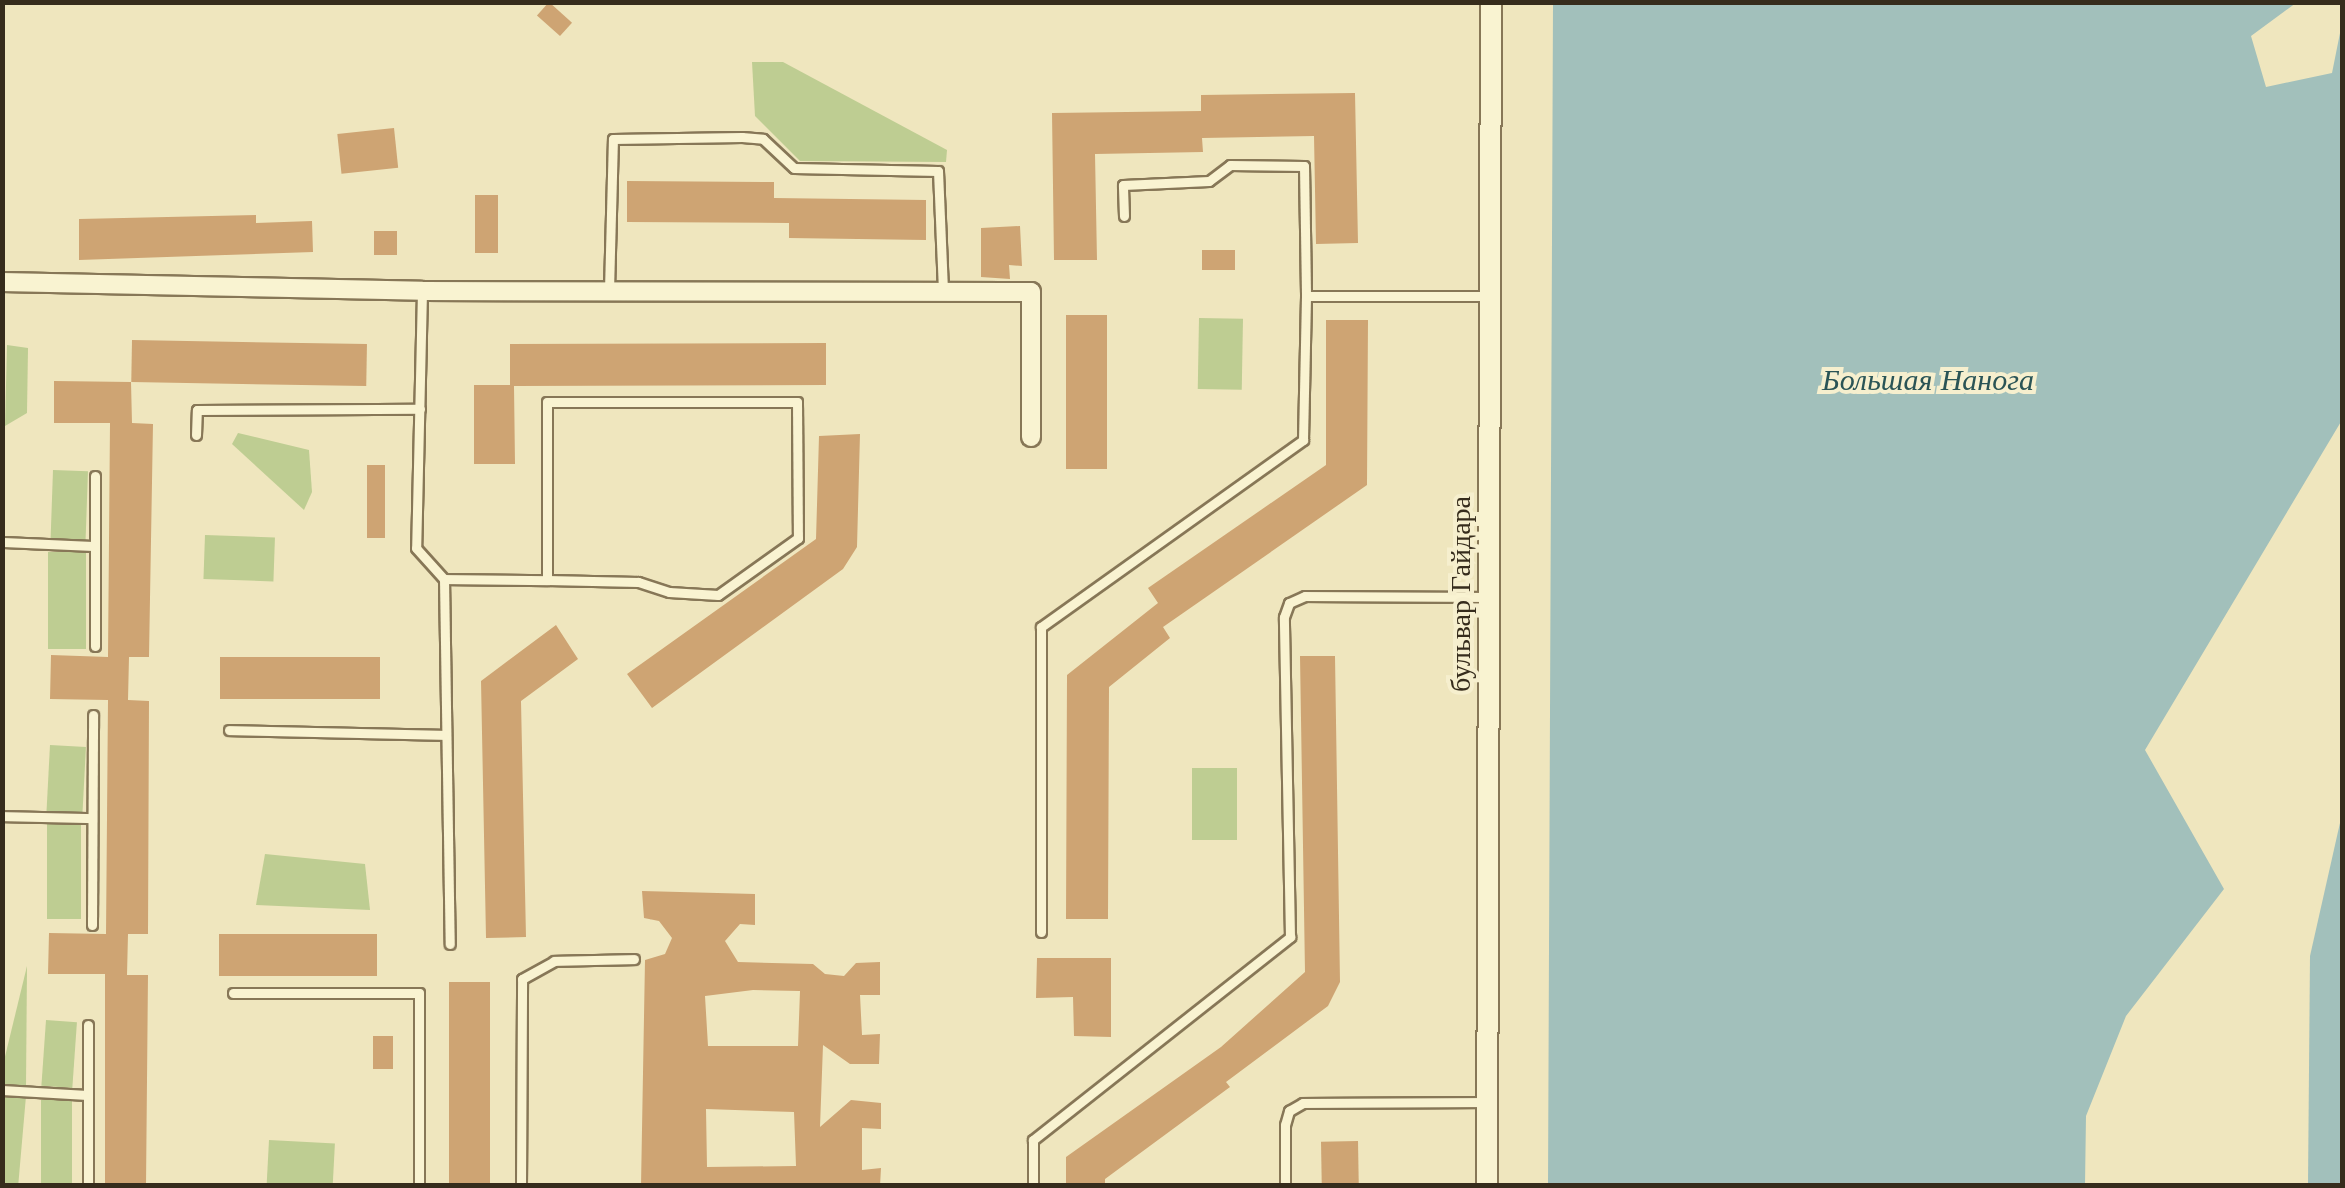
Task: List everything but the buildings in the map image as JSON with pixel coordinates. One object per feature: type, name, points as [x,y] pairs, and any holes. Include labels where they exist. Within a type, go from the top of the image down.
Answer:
[{"type":"street","name":"бульвар Гайдара","points":[[1487,1186],[1491,2]]},
{"type":"street","points":[[2,282],[609,293],[1030,292],[1030,436]]},
{"type":"lane","points":[[609,293],[613,138],[742,137],[763,139],[794,168],[938,171],[943,292]]},
{"type":"lane","points":[[1040,932],[1042,627],[1304,440],[1304,166],[1230,165],[1209,181],[1123,185],[1124,216]]},
{"type":"lane","points":[[422,291],[416,548],[444,579],[450,944]]},
{"type":"lane","points":[[1306,296],[1488,296]]},
{"type":"lane","points":[[444,579],[638,582],[670,592],[718,595],[798,538],[797,402],[547,402],[547,580]]},
{"type":"lane","points":[[196,435],[197,410],[420,409]]},
{"type":"lane","points":[[95,476],[95,646]]},
{"type":"lane","points":[[2,542],[94,546]]},
{"type":"lane","points":[[1033,1186],[1033,1140],[1290,937],[1284,617],[1290,603],[1304,596],[1489,598]]},
{"type":"lane","points":[[92,924],[93,716]]},
{"type":"lane","points":[[229,730],[445,735]]},
{"type":"lane","points":[[2,816],[92,818]]},
{"type":"lane","points":[[521,1186],[522,979],[554,961],[634,959]]},
{"type":"lane","points":[[233,992],[418,994],[419,1186]]},
{"type":"lane","points":[[88,1025],[88,1186]]},
{"type":"lane","points":[[2,1090],[87,1095]]},
{"type":"lane","points":[[1285,1186],[1285,1125],[1289,1111],[1302,1104],[1487,1102]]},
{"type":"green space","points":[[752,62],[783,62],[947,150],[946,162],[800,161],[755,116]]},
{"type":"green space","points":[[1199,318],[1243,319],[1242,390],[1198,389]]},
{"type":"green space","points":[[7,345],[28,348],[27,413],[5,426]]},
{"type":"green space","points":[[238,433],[309,450],[312,492],[304,510],[232,444]]},
{"type":"green space","points":[[53,470],[88,471],[86,542],[51,541]]},
{"type":"green space","points":[[205,535],[275,537],[273,581],[203,579]]},
{"type":"green space","points":[[48,552],[86,552],[86,649],[48,649]]},
{"type":"green space","points":[[50,745],[86,747],[82,814],[46,812]]},
{"type":"green space","points":[[1192,768],[1237,768],[1237,840],[1192,840]]},
{"type":"green space","points":[[47,823],[81,823],[81,919],[47,919]]},
{"type":"green space","points":[[265,854],[365,864],[370,910],[256,905]]},
{"type":"green space","points":[[27,966],[26,1087],[3,1085],[2,1069]]},
{"type":"green space","points":[[46,1020],[77,1022],[72,1088],[41,1086]]},
{"type":"green space","points":[[3,1095],[26,1097],[18,1186],[2,1185]]},
{"type":"green space","points":[[41,1100],[72,1100],[72,1185],[41,1185]]},
{"type":"green space","points":[[269,1140],[335,1143],[333,1186],[267,1183]]},
{"type":"water","name":"Большая Нанога","points":[[1553,3],[2296,3],[2251,36],[2266,87],[2332,73],[2342,23],[2342,420],[2145,750],[2224,889],[2126,1016],[2086,1116],[2085,1185],[1548,1185]]},
{"type":"water","points":[[2342,814],[2342,1185],[2308,1185],[2310,956]]}]
